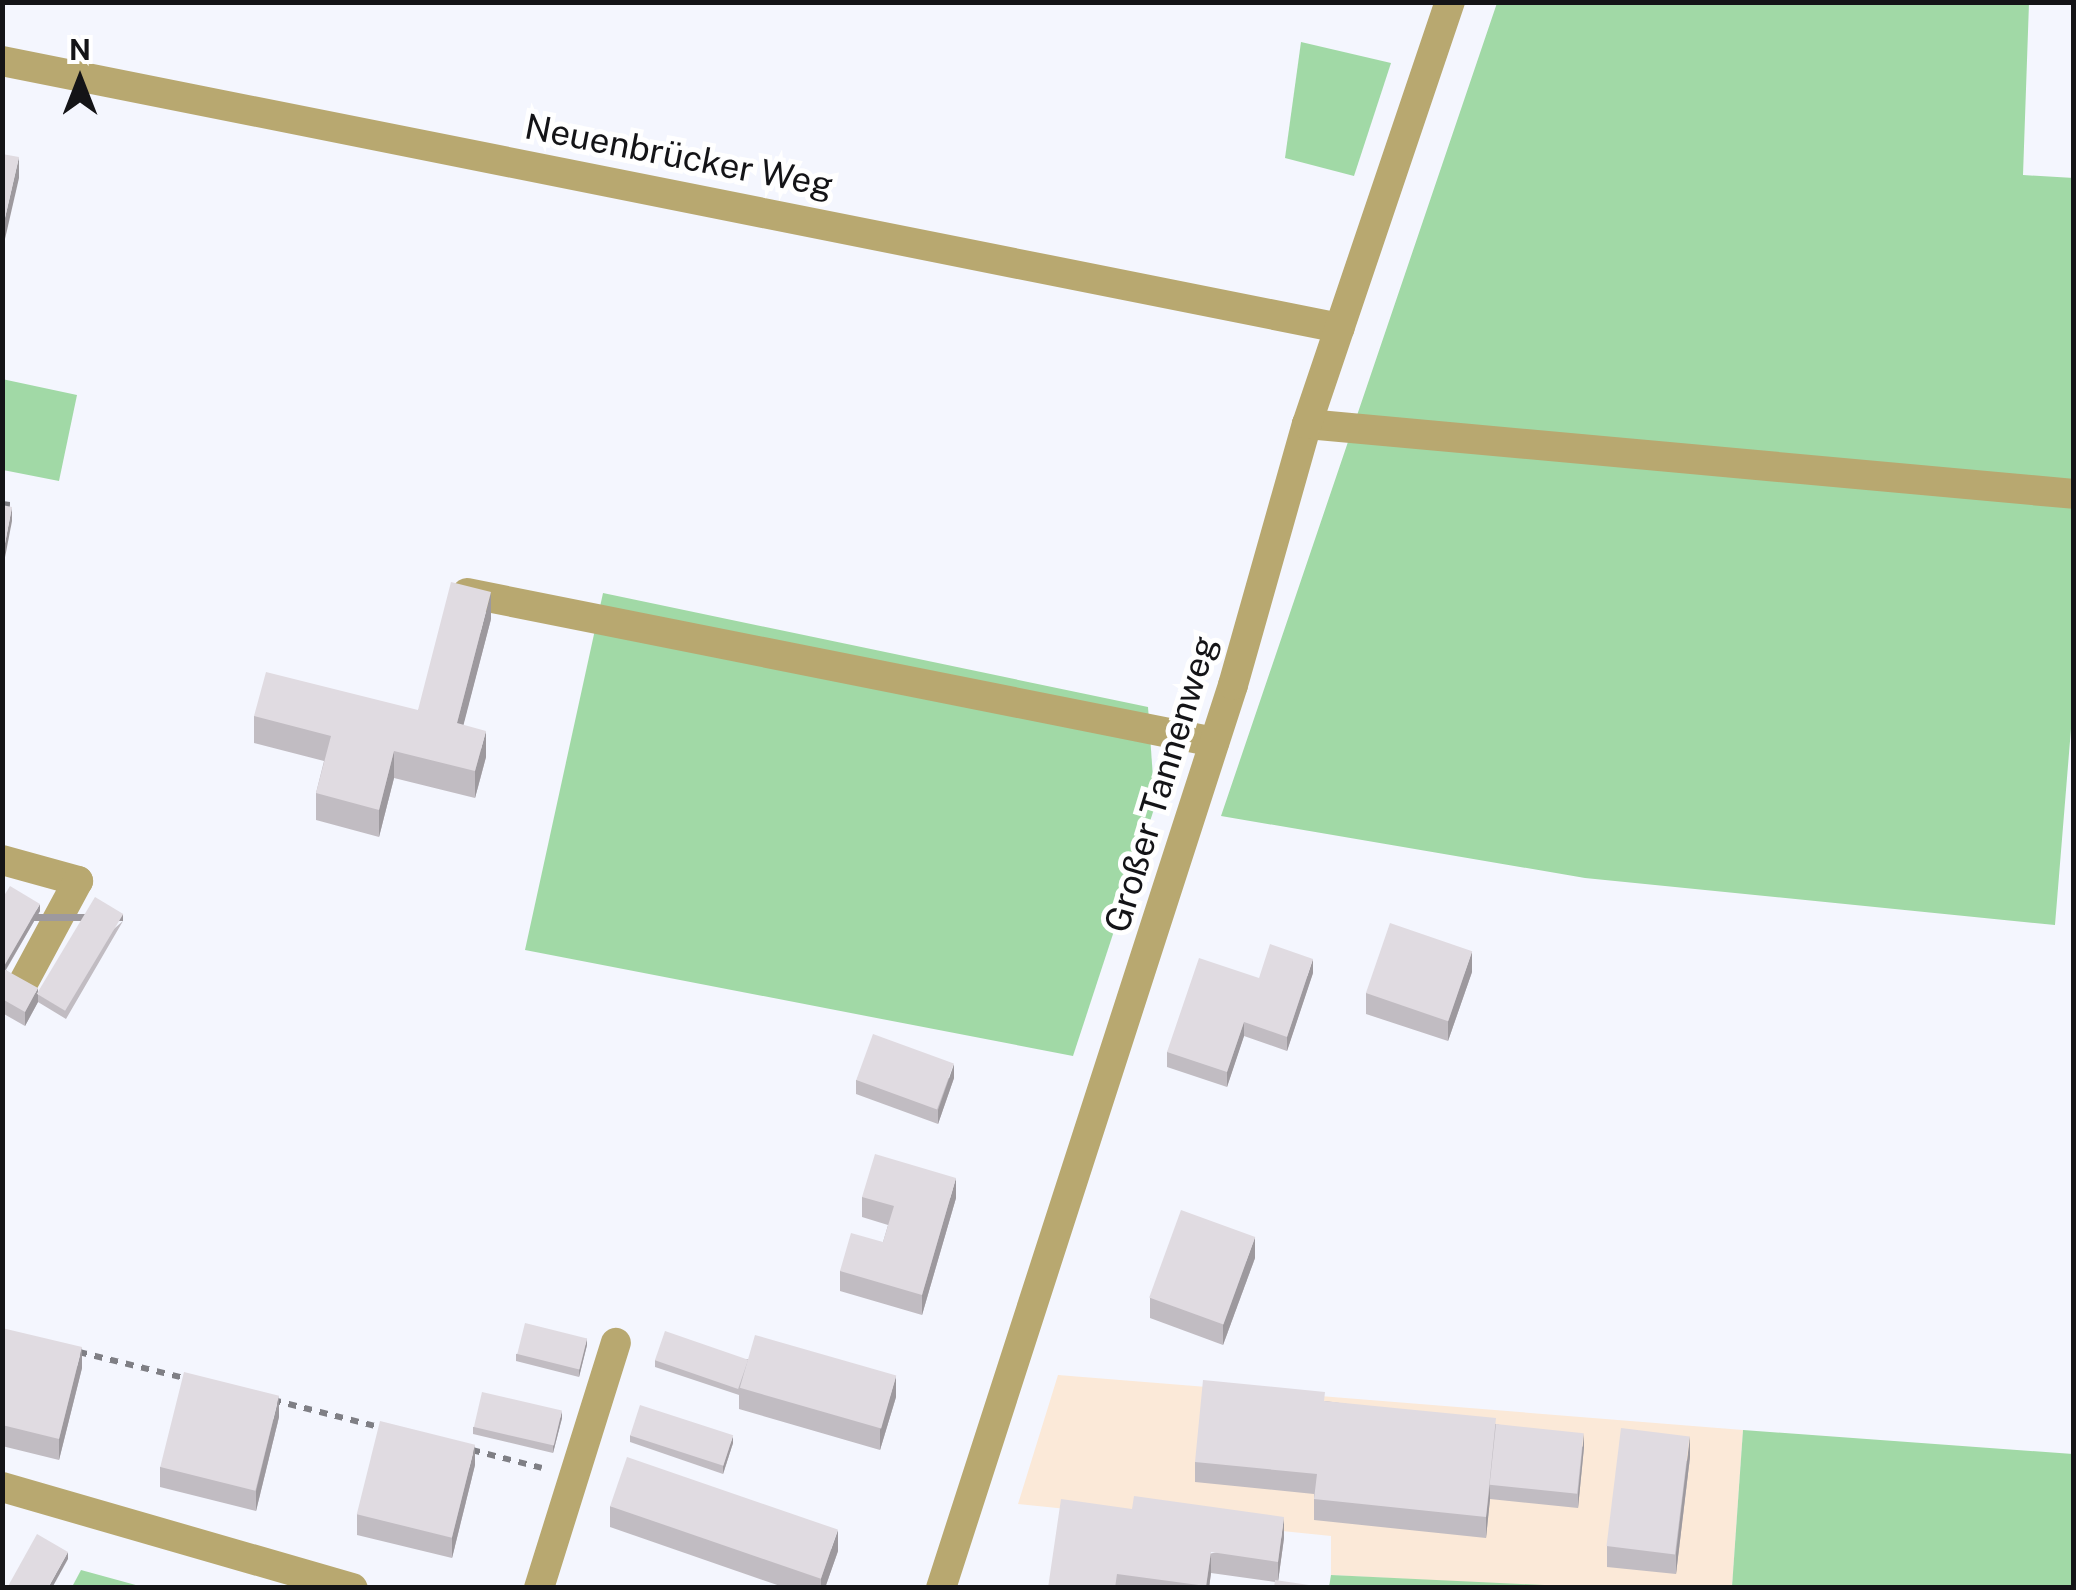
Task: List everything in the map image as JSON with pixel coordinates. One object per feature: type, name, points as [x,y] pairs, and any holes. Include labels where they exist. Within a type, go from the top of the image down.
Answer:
[{"type":"street","name":"Großer Tannenweg","points":[[941,1588],[1214,742],[1307,424],[1450,2]]},
{"type":"street","name":"Neuenbrücker Weg","points":[[2,61],[1340,328]]},
{"type":"street","points":[[1307,424],[2074,494]]},
{"type":"street","points":[[467,594],[1214,742]]},
{"type":"street","points":[[5,861],[78,881],[21,987]]},
{"type":"street","points":[[539,1588],[616,1343]]},
{"type":"street","points":[[2,1487],[353,1588]]},
{"type":"path","points":[[60,1347],[194,1381]]},
{"type":"path","points":[[252,1395],[405,1434]]},
{"type":"path","points":[[462,1448],[577,1477]]},
{"type":"shaded area","points":[[1058,1375],[1743,1430],[1732,1587],[1560,1587],[1331,1575],[1331,1536],[1018,1504]]},
{"type":"green space","points":[[1497,3],[2029,3],[2023,175],[2074,178],[2074,692],[2055,925],[1585,878],[1221,816]]},
{"type":"green space","points":[[1301,42],[1391,63],[1354,176],[1285,158]]},
{"type":"green space","points":[[2,379],[77,395],[59,481],[3,470]]},
{"type":"green space","points":[[603,593],[1148,707],[1155,806],[1073,1056],[525,950]]},
{"type":"green space","points":[[1743,1430],[2073,1454],[2073,1587],[1732,1587]]},
{"type":"green space","points":[[81,1570],[143,1587],[72,1587]]},
{"type":"green space","points":[[1331,1575],[1585,1587],[1329,1587]]},
{"type":"building","points":[[2,154],[19,157],[2,231]]},
{"type":"building","points":[[2,505],[12,507],[2,559]]},
{"type":"building","points":[[451,582],[491,592],[457,723],[486,731],[475,771],[394,751],[379,810],[316,793],[331,736],[254,716],[266,672],[418,710]]},
{"type":"building","points":[[10,886],[40,904],[3,968],[2,899]]},
{"type":"building","points":[[95,897],[123,914],[65,1011],[37,994]]},
{"type":"building","points":[[1390,923],[1472,951],[1448,1021],[1366,993]]},
{"type":"building","points":[[1270,944],[1313,959],[1287,1037],[1244,1022],[1227,1072],[1167,1052],[1199,958],[1259,978]]},
{"type":"building","points":[[2,968],[38,988],[25,1012],[2,1002]]},
{"type":"building","points":[[873,1034],[954,1063],[937,1109],[856,1080]]},
{"type":"building","points":[[875,1154],[956,1178],[922,1295],[840,1271],[851,1233],[883,1242],[894,1206],[862,1197]]},
{"type":"building","points":[[1181,1210],[1255,1237],[1223,1324],[1149,1297]]},
{"type":"building","points":[[525,1323],[587,1338],[579,1370],[517,1354]]},
{"type":"building","points":[[2,1328],[82,1347],[59,1439],[2,1425]]},
{"type":"building","points":[[665,1331],[748,1360],[738,1389],[655,1360]]},
{"type":"building","points":[[755,1335],[896,1376],[881,1428],[740,1388]]},
{"type":"building","points":[[184,1372],[279,1396],[255,1491],[160,1467]]},
{"type":"building","points":[[1203,1380],[1325,1392],[1324,1401],[1496,1418],[1486,1517],[1314,1499],[1317,1474],[1195,1462]]},
{"type":"building","points":[[482,1392],[562,1410],[554,1446],[474,1427]]},
{"type":"building","points":[[640,1405],[733,1435],[723,1466],[630,1435]]},
{"type":"building","points":[[380,1421],[475,1445],[452,1538],[357,1514]]},
{"type":"building","points":[[1496,1424],[1584,1433],[1577,1494],[1490,1485]]},
{"type":"building","points":[[1621,1428],[1689,1436],[1675,1555],[1606,1546]]},
{"type":"building","points":[[627,1457],[838,1530],[821,1579],[610,1506]]},
{"type":"building","points":[[1134,1496],[1284,1517],[1278,1562],[1211,1552],[1206,1586],[1117,1574],[1115,1588],[1048,1588],[1061,1499],[1132,1509]]},
{"type":"building","points":[[37,1534],[68,1552],[48,1588],[7,1588]]},
{"type":"building","points":[[1275,1580],[1309,1585],[1274,1588]]}]
